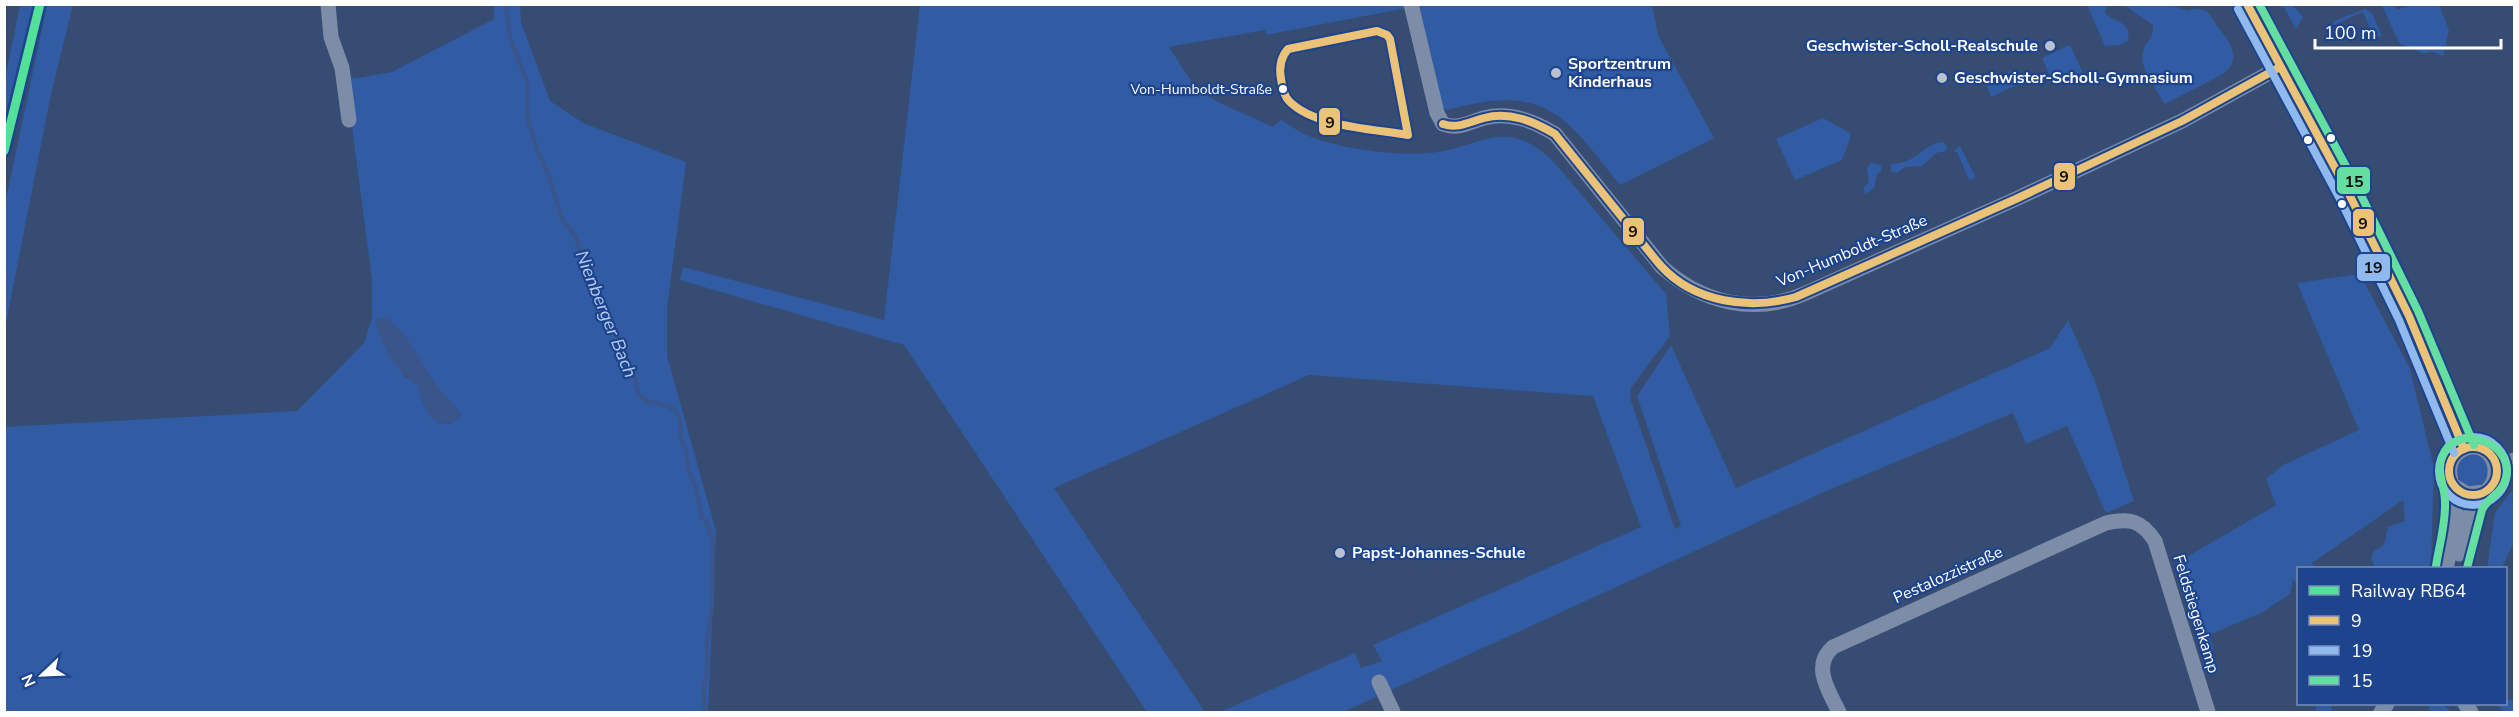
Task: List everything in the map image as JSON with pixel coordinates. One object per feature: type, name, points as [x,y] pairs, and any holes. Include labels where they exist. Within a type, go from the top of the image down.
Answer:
[{"type":"street","points":[[328,4],[331,38],[342,68],[349,120]]},
{"type":"street","name":"Von-Humboldt-Straße","points":[[1411,4],[1437,113],[1443,124],[1456,127],[1486,117],[1520,117],[1555,134],[1662,267],[1672,276],[1694,290],[1730,303],[1747,305],[1768,304],[1796,297],[2018,198],[2182,121],[2280,67]]},
{"type":"street","points":[[2247,4],[2348,192],[2409,316],[2464,449]]},
{"type":"street","points":[[2446,567],[2455,511],[2454,486],[2449,475],[2451,463],[2455,456],[2464,449],[2483,450],[2496,466],[2496,474],[2492,485],[2481,494],[2471,508],[2464,527],[2456,567]]},
{"type":"street","points":[[2496,466],[2514,460]]},
{"type":"street","points":[[2454,486],[2467,494],[2481,494]]},
{"type":"street","name":"Pestalozzistraße","points":[[1839,712],[1822,670],[1825,656],[1833,647],[2106,523],[2127,520],[2146,527]]},
{"type":"street","name":"Feldstiegenkamp","points":[[2146,527],[2155,541],[2208,712]]},
{"type":"street","points":[[1379,682],[1393,712]]},
{"type":"shaded area","points":[[20,5],[35,5],[5,141],[5,79]]},
{"type":"shaded area","points":[[47,5],[73,5],[51,94],[5,328],[5,204]]},
{"type":"shaded area","points":[[494,5],[520,5],[521,22],[550,101],[583,123],[686,162],[667,308],[667,356],[716,531],[708,712],[5,712],[5,427],[297,411],[364,343],[372,318],[372,280],[352,127],[345,118],[336,78],[358,78],[392,72],[494,19]],"holes":[[[406,339],[435,384],[461,415],[451,424],[439,423],[423,402],[418,385],[404,376]]]},
{"type":"shaded area","points":[[920,5],[1652,5],[1658,35],[1714,138],[1620,185],[1583,139],[1549,110],[1530,103],[1507,100],[1447,110],[1442,108],[1417,6],[1266,35],[1265,30],[1169,47],[1196,89],[1220,103],[1273,127],[1281,120],[1305,134],[1326,142],[1370,151],[1401,153],[1428,153],[1492,138],[1506,137],[1520,139],[1536,147],[1553,161],[1666,294],[1670,336],[1630,389],[1631,401],[1675,529],[1681,526],[1637,396],[1671,345],[1736,488],[2050,348],[2068,320],[2095,381],[2134,501],[2106,513],[2067,426],[2026,444],[2013,413],[1824,492],[1343,712],[1220,712],[1355,653],[1361,668],[1382,661],[1373,645],[1641,527],[1593,396],[1309,375],[1054,488],[1205,712],[1147,712],[904,345],[680,280],[683,267],[884,320]]},
{"type":"shaded area","points":[[2087,5],[2107,5],[2105,13],[2125,26],[2129,34],[2128,41],[2120,45],[2105,46]]},
{"type":"shaded area","points":[[2124,5],[2171,5],[2188,11],[2201,9],[2206,11],[2230,44],[2233,56],[2229,68],[2223,74],[2165,104],[2149,79],[2142,58],[2144,47],[2152,34],[2153,25]]},
{"type":"shaded area","points":[[2277,5],[2293,5],[2303,17],[2296,29],[2284,7]]},
{"type":"shaded area","points":[[2382,5],[2394,5],[2397,10],[2410,5],[2439,5],[2449,30],[2443,56],[2431,51],[2424,54],[2399,43]]},
{"type":"shaded area","points":[[2365,9],[2372,13],[2382,36],[2374,37],[2363,12],[2329,27],[2336,20]]},
{"type":"shaded area","points":[[2070,45],[2083,73],[2054,85],[2042,58]]},
{"type":"shaded area","points":[[2013,70],[2019,84],[1991,97],[1985,82]]},
{"type":"shaded area","points":[[1823,118],[1850,133],[1842,160],[1795,180],[1776,139]]},
{"type":"shaded area","points":[[1943,142],[1947,146],[1946,151],[1936,153],[1922,166],[1905,167],[1897,173],[1891,171],[1891,164],[1908,160],[1930,146]]},
{"type":"shaded area","points":[[1960,146],[1975,178],[1969,180],[1957,152],[1953,152]]},
{"type":"shaded area","points":[[1871,163],[1881,165],[1881,171],[1877,174],[1874,188],[1866,194],[1863,188],[1869,182],[1867,168]]},
{"type":"shaded area","points":[[2360,274],[2410,369],[2434,468],[2431,563],[2429,567],[2372,567],[2374,565],[2371,558],[2374,551],[2384,545],[2388,527],[2405,521],[2403,500],[2312,563],[2314,567],[2297,567],[2297,585],[2293,579],[2290,594],[2263,612],[2209,635],[2214,650],[2204,653],[2178,562],[2276,505],[2266,479],[2283,465],[2359,430],[2297,283]]},
{"type":"shaded area","points":[[379,318],[386,318],[395,325],[409,342],[442,393],[461,415],[456,421],[439,422],[429,415],[418,385],[403,373],[386,349],[376,322]]},
{"type":"shaded area","points":[[2473,455],[2484,460],[2489,471],[2484,482],[2473,487],[2462,482],[2457,471],[2462,460]]},
{"type":"shaded area","points":[[2514,488],[2512,500],[2514,546],[2502,567],[2487,567],[2495,513]]},
{"type":"shaded area","points":[[2514,698],[2514,712],[2503,712],[2499,705],[2507,705],[2507,701]]},
{"type":"shaded area","points":[[2317,705],[2330,705],[2333,712],[2315,712]]},
{"type":"shaded area","points":[[2430,705],[2444,705],[2451,712],[2427,712]]},
{"type":"waterway","name":"Nienberger Bach","points":[[506,4],[510,38],[527,81],[527,117],[562,219],[576,237],[635,379],[639,394],[646,401],[673,409],[680,420],[680,437],[686,450],[688,469],[696,488],[702,518],[706,521],[713,542],[712,609],[707,640],[707,674],[703,687],[705,712]]},
{"type":"rail line","name":"RB64","points":[[4,151],[40,4]]},
{"type":"transit line","name":"9","points":[[2247,4],[2348,192],[2409,316],[2464,449]]},
{"type":"transit line","name":"15","points":[[2259,4],[2357,187],[2418,311],[2474,445]]},
{"type":"transit line","name":"19","points":[[2238,9],[2339,197],[2399,320],[2454,453]]},
{"type":"transit line","name":"9","points":[[1377,31],[1387,35],[1390,39],[1408,135],[1329,122],[1300,110],[1287,99],[1280,71],[1282,60],[1288,49],[1377,31]]},
{"type":"transit line","name":"9","points":[[1443,124],[1459,125],[1493,116],[1503,116],[1529,121],[1547,129],[1555,134],[1656,260],[1675,278],[1707,295],[1742,303],[1760,303],[1796,297],[2018,198],[2182,121],[2280,67]]},
{"type":"transit line","name":"19","points":[[2473,437],[2486,440],[2497,447],[2504,458],[2507,471],[2504,484],[2497,495],[2486,502],[2473,505],[2460,502],[2449,495],[2442,484],[2439,471],[2442,458],[2449,447],[2460,440],[2473,437]]},
{"type":"transit line","name":"15","points":[[2436,566],[2445,510],[2440,463],[2449,446],[2459,440],[2470,438],[2482,440],[2502,454],[2506,465],[2506,478],[2498,492],[2482,510],[2467,567]]},
{"type":"transit line","name":"9","points":[[2473,447],[2490,454],[2497,471],[2490,488],[2473,495],[2456,488],[2449,471],[2456,454],[2473,447]]},
{"type":"place","name":"Geschwister-Scholl-Realschule","points":[[2050,46]]},
{"type":"place","name":"Sportzentrum Kinderhaus","points":[[1556,73]]},
{"type":"place","name":"Geschwister-Scholl-Gymnasium","points":[[1942,78]]},
{"type":"place","name":"Von-Humboldt-Straße","points":[[1283,89]]},
{"type":"place","name":"Papst-Johannes-Schule","points":[[1340,553]]}]
